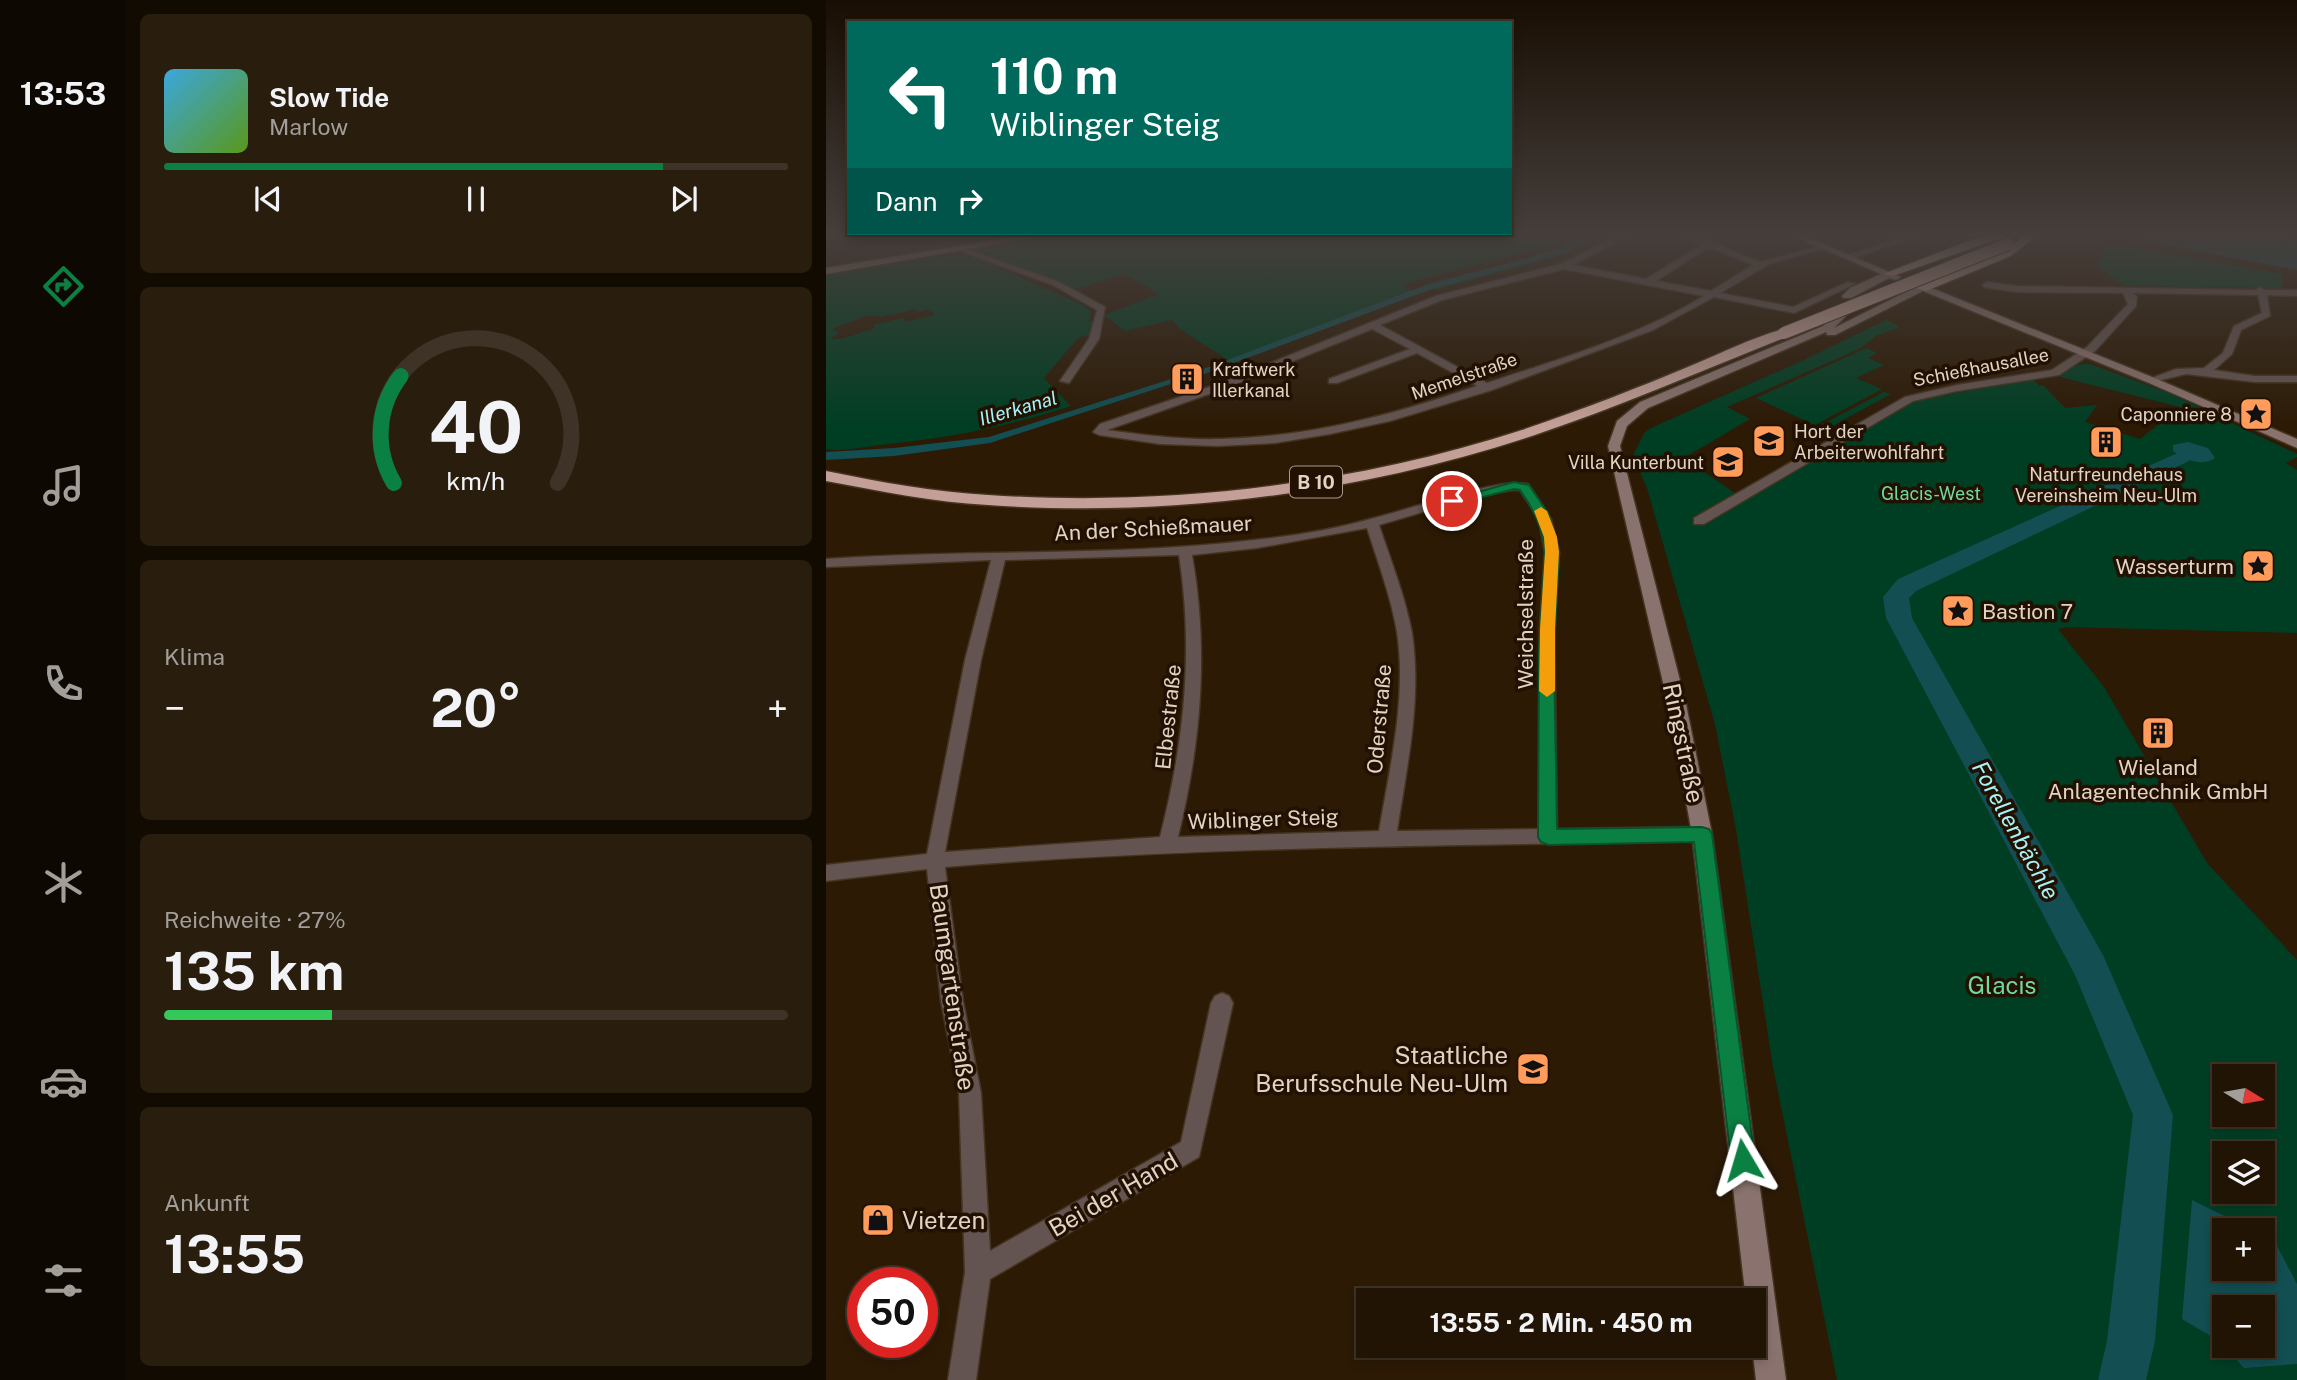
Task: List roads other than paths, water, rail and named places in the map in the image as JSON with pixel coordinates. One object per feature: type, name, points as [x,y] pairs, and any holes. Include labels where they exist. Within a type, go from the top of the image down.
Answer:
[{"type":"highway","name":"B 10","points":[[826,475],[930,494],[1010,501],[1078,503],[1241,493],[1356,476],[1488,444],[1569,419],[1863,297]]},
{"type":"highway","name":"B 10","points":[[826,460],[942,484],[1013,491],[1099,492],[1247,484],[1354,468],[1475,440],[1552,415],[1780,331]]},
{"type":"main road","name":"Ringstraße","points":[[1623,485],[1621,453],[1626,435],[1631,423],[1643,414],[1845,327],[1898,297]]},
{"type":"main road","points":[[1947,297],[2153,381],[2297,444]]},
{"type":"main road","name":"Ringstraße","points":[[1770,1380],[1702,834],[1677,704],[1614,446],[1617,433],[1630,415],[1662,396],[1827,328],[1842,314]]},
{"type":"street","points":[[1065,381],[1094,339],[1102,309],[1084,297]]},
{"type":"street","points":[[1373,325],[1441,297]]},
{"type":"street","name":"Memelstraße","points":[[1373,325],[1225,385],[1104,426],[1099,432],[1144,441],[1209,444],[1255,442],[1364,425],[1407,415],[1488,388],[1645,330],[1709,297]]},
{"type":"street","points":[[1727,297],[1794,310],[1822,297]]},
{"type":"street","name":"Schießhausallee","points":[[1699,521],[1909,399],[1957,388],[2054,373],[2085,354],[2133,304],[2131,297]]},
{"type":"street","points":[[2208,370],[2227,354],[2237,328],[2267,314],[2264,297]]},
{"type":"street","points":[[1373,325],[1488,388]]},
{"type":"street","points":[[1333,381],[1419,349]]},
{"type":"street","points":[[2153,381],[2175,372],[2208,370],[2262,379],[2297,379]]},
{"type":"street","name":"An der Schießmauer","points":[[826,563],[1185,552],[1248,545],[1372,523],[1482,492],[1519,486]]},
{"type":"street","name":"Weichselstraße","points":[[1519,486],[1524,487],[1542,513],[1552,552],[1547,650],[1548,837]]},
{"type":"street","name":"Oderstraße","points":[[1372,523],[1397,604],[1406,648],[1404,720],[1387,838]]},
{"type":"street","name":"Elbestraße","points":[[1167,844],[1186,767],[1196,701],[1192,589],[1185,552]]},
{"type":"street","name":"Baumgartenstraße","points":[[962,1380],[978,1272],[969,1079],[952,1001],[935,858],[973,660],[999,557]]},
{"type":"street","name":"Wiblinger Steig","points":[[826,873],[935,858],[1167,844],[1702,834]]},
{"type":"street","name":"Bei der Hand","points":[[978,1272],[1191,1149],[1222,1003]]},
{"type":"water","points":[[2188,442],[2208,448],[2215,458],[2205,462],[2194,461],[2173,451],[2173,445]]},
{"type":"water","points":[[2192,1200],[2229,1218],[2212,1218],[2212,1281],[2275,1281],[2275,1242],[2297,1284],[2297,1364],[2244,1368],[2235,1358],[2275,1358],[2275,1295],[2212,1295],[2212,1337],[2182,1319]]},
{"type":"waterway","name":"Illerkanal","points":[[1195,374],[1401,297]]},
{"type":"waterway","name":"Illerkanal","points":[[826,456],[894,452],[990,440],[1175,381]]},
{"type":"waterway","name":"Forellenbächle","points":[[2122,1380],[2131,1341],[2153,1115],[2090,967],[1899,618],[1896,597],[1907,585],[2182,457]]},
{"type":"place","name":"Kraftwerk Illerkanal","points":[[1187,379]]},
{"type":"place","name":"Caponniere 8","points":[[2256,414]]},
{"type":"place","name":"Hort der Arbeiterwohlfahrt","points":[[1769,441]]},
{"type":"place","name":"Naturfreundehaus Vereinsheim Neu-Ulm","points":[[2106,442]]},
{"type":"place","name":"Villa Kunterbunt","points":[[1728,462]]},
{"type":"place","name":"Wasserturm","points":[[2258,566]]},
{"type":"place","name":"Bastion 7","points":[[1958,611]]},
{"type":"place","name":"Wieland Anlagentechnik GmbH","points":[[2158,733]]},
{"type":"place","name":"Staatliche Berufsschule Neu-Ulm","points":[[1533,1069]]},
{"type":"place","name":"Vietzen","points":[[878,1220]]},
{"type":"park label","name":"Glacis-West","points":[[1931,493]]},
{"type":"park label","name":"Glacis","points":[[2002,985]]}]
